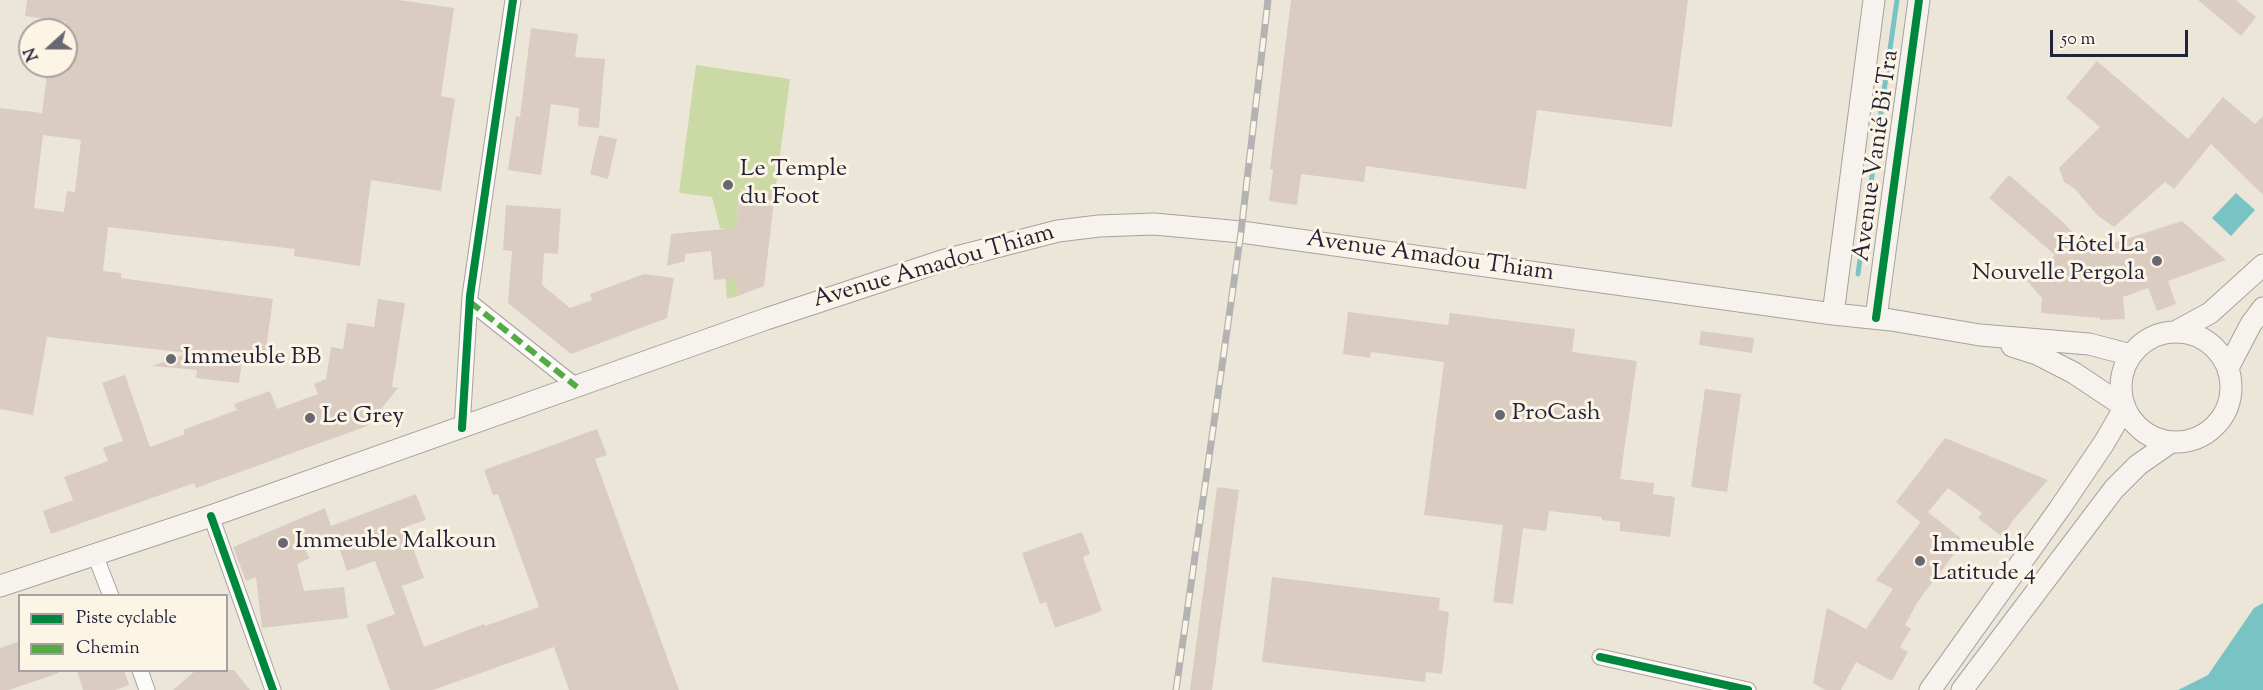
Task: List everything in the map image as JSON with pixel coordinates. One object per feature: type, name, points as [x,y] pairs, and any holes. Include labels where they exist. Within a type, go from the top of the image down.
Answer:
[{"type":"main road","name":"Avenue Vanié Bi Tra","points":[[1833,314],[1874,0]]},
{"type":"main road","name":"Avenue Vanié Bi Tra","points":[[1876,318],[1919,0]]},
{"type":"main road","name":"Avenue Amadou Thiam","points":[[0,586],[211,516],[766,319],[945,260],[1058,231],[1099,226],[1154,225],[1241,232],[1833,314],[1876,318],[1980,335],[2089,344],[2131,355]]},
{"type":"main road","points":[[2175,332],[2194,335],[2211,344],[2224,360],[2231,382],[2231,396],[2227,410],[2220,421],[2199,438],[2185,442],[2156,439],[2143,432],[2132,421],[2121,394],[2121,381],[2125,367],[2131,355],[2150,338],[2175,332],[2217,307],[2263,265]]},
{"type":"main road","points":[[2228,369],[2251,324],[2263,308]]},
{"type":"main road","name":"Avenue Amadou Thiam","points":[[1980,335],[2037,354],[2074,373],[2125,407]]},
{"type":"main road","points":[[1930,690],[2067,499],[2125,407]]},
{"type":"main road","points":[[1962,690],[2114,489],[2138,465],[2171,442]]},
{"type":"street","points":[[462,428],[470,302],[513,0]]},
{"type":"street","points":[[470,302],[577,387]]},
{"type":"street","points":[[211,516],[273,690]]},
{"type":"street","points":[[95,555],[110,594]]},
{"type":"street","points":[[1600,657],[1748,690]]},
{"type":"street","points":[[141,672],[147,690]]},
{"type":"green space","name":"Le Temple du Foot","points":[[696,65],[790,79],[775,193],[740,189],[734,248],[738,296],[727,299],[723,250],[726,229],[720,228],[712,197],[679,193]]},
{"type":"water","points":[[2236,193],[2255,210],[2231,236],[2212,218]]},
{"type":"water","points":[[2263,603],[2263,690],[2178,690],[2208,675],[2254,608]]},
{"type":"building","points":[[27,0],[399,0],[454,8],[441,96],[455,99],[441,191],[371,180],[360,266],[294,256],[295,249],[108,227],[103,271],[121,273],[121,278],[273,299],[264,364],[242,361],[239,383],[196,378],[197,370],[152,366],[188,353],[47,337],[33,415],[0,409],[0,108],[42,113],[46,78],[78,78],[78,18],[25,16]],"holes":[[[43,135],[81,140],[75,192],[67,191],[64,212],[34,208]]]},
{"type":"building","points":[[1291,0],[1688,0],[1672,127],[1537,110],[1526,189],[1366,166],[1364,182],[1301,174],[1297,205],[1269,201],[1273,170],[1270,169]]},
{"type":"building","points":[[2198,0],[2236,0],[2256,17],[2241,36]]},
{"type":"building","points":[[531,28],[578,34],[575,57],[605,59],[599,128],[578,126],[579,108],[551,104],[541,175],[508,170],[516,116],[520,117]]},
{"type":"building","points":[[2097,61],[2188,139],[2223,97],[2255,124],[2263,116],[2263,195],[2211,144],[2174,189],[2165,182],[2114,227],[2097,215],[2074,188],[2064,182],[2059,168],[2100,127],[2066,98]]},
{"type":"building","points":[[599,135],[617,139],[608,179],[590,174]]},
{"type":"building","points":[[2009,175],[2065,224],[2088,249],[2085,252],[2182,221],[2226,260],[2168,281],[2176,304],[2157,311],[2148,288],[2123,297],[2125,319],[2100,320],[2100,318],[2041,313],[2042,298],[2027,281],[2055,255],[1989,198]]},
{"type":"building","points":[[740,190],[775,193],[764,286],[738,296],[736,278],[714,280],[711,251],[685,254],[685,261],[667,266],[671,234],[736,228]]},
{"type":"building","points":[[506,205],[561,209],[558,254],[544,253],[542,285],[570,308],[592,300],[590,294],[644,274],[674,278],[667,318],[571,354],[508,303],[512,251],[503,250]]},
{"type":"building","points":[[378,299],[405,303],[392,387],[398,388],[367,426],[196,488],[194,483],[51,534],[43,511],[73,500],[64,477],[108,461],[103,448],[123,441],[102,383],[125,375],[150,447],[185,434],[183,430],[237,410],[234,404],[270,391],[277,409],[318,394],[314,384],[326,379],[331,347],[343,349],[347,323],[374,327]]},
{"type":"building","points":[[1348,312],[1448,325],[1450,313],[1575,329],[1572,352],[1637,361],[1620,479],[1654,483],[1653,494],[1675,497],[1670,537],[1620,531],[1620,522],[1602,520],[1602,517],[1549,511],[1546,531],[1523,528],[1513,604],[1493,602],[1503,525],[1424,515],[1444,362],[1371,352],[1370,358],[1343,354]]},
{"type":"building","points":[[1701,331],[1754,338],[1752,353],[1699,345]]},
{"type":"building","points":[[1705,389],[1741,394],[1727,492],[1691,487]]},
{"type":"building","points":[[597,429],[607,455],[595,459],[679,690],[569,690],[554,647],[433,690],[390,690],[366,625],[395,614],[375,561],[347,571],[336,539],[305,550],[310,558],[297,564],[304,591],[344,587],[348,618],[262,628],[256,577],[246,581],[233,547],[325,508],[331,526],[416,494],[426,520],[405,527],[424,578],[402,586],[424,647],[484,624],[485,626],[539,607],[498,494],[493,495],[484,470]]},
{"type":"building","points":[[1945,438],[2048,480],[2014,519],[2002,537],[1978,518],[1982,513],[1948,488],[1928,512],[1964,541],[1918,601],[1905,625],[1911,629],[1900,647],[1908,652],[1892,681],[1856,662],[1841,690],[1825,690],[1813,683],[1827,608],[1866,629],[1893,589],[1876,580],[1923,519],[1920,522],[1896,502]]},
{"type":"building","points":[[1217,487],[1239,490],[1212,690],[1190,690]]},
{"type":"building","points":[[1082,532],[1090,554],[1083,557],[1102,611],[1055,628],[1046,602],[1040,604],[1022,553]]},
{"type":"building","points":[[1272,577],[1440,598],[1439,610],[1449,612],[1442,674],[1426,672],[1425,682],[1262,662]]},
{"type":"building","points":[[18,642],[18,672],[59,673],[9,690],[0,690],[0,648]]},
{"type":"building","points":[[234,670],[250,690],[173,690],[194,672]]},
{"type":"building","points":[[78,672],[125,672],[129,685],[115,690],[83,690]]},
{"type":"waterway","points":[[1858,274],[1897,0]]},
{"type":"railway","points":[[1176,690],[1241,232],[1268,0]]},
{"type":"marked path","points":[[470,302],[577,387]]},
{"type":"cycle path","points":[[462,428],[470,296],[513,0]]},
{"type":"cycle path","points":[[1876,318],[1919,0]]},
{"type":"cycle path","points":[[211,516],[273,690]]},
{"type":"cycle path","points":[[1600,657],[1748,690]]},
{"type":"place","name":"Le Temple du Foot","points":[[728,185]]},
{"type":"place","name":"Hôtel La Nouvelle Pergola","points":[[2157,261]]},
{"type":"place","name":"Immeuble BB","points":[[171,359]]},
{"type":"place","name":"ProCash","points":[[1500,415]]},
{"type":"place","name":"Le Grey","points":[[310,418]]},
{"type":"place","name":"Immeuble Malkoun","points":[[283,543]]},
{"type":"place","name":"Immeuble Latitude 4","points":[[1920,561]]}]
